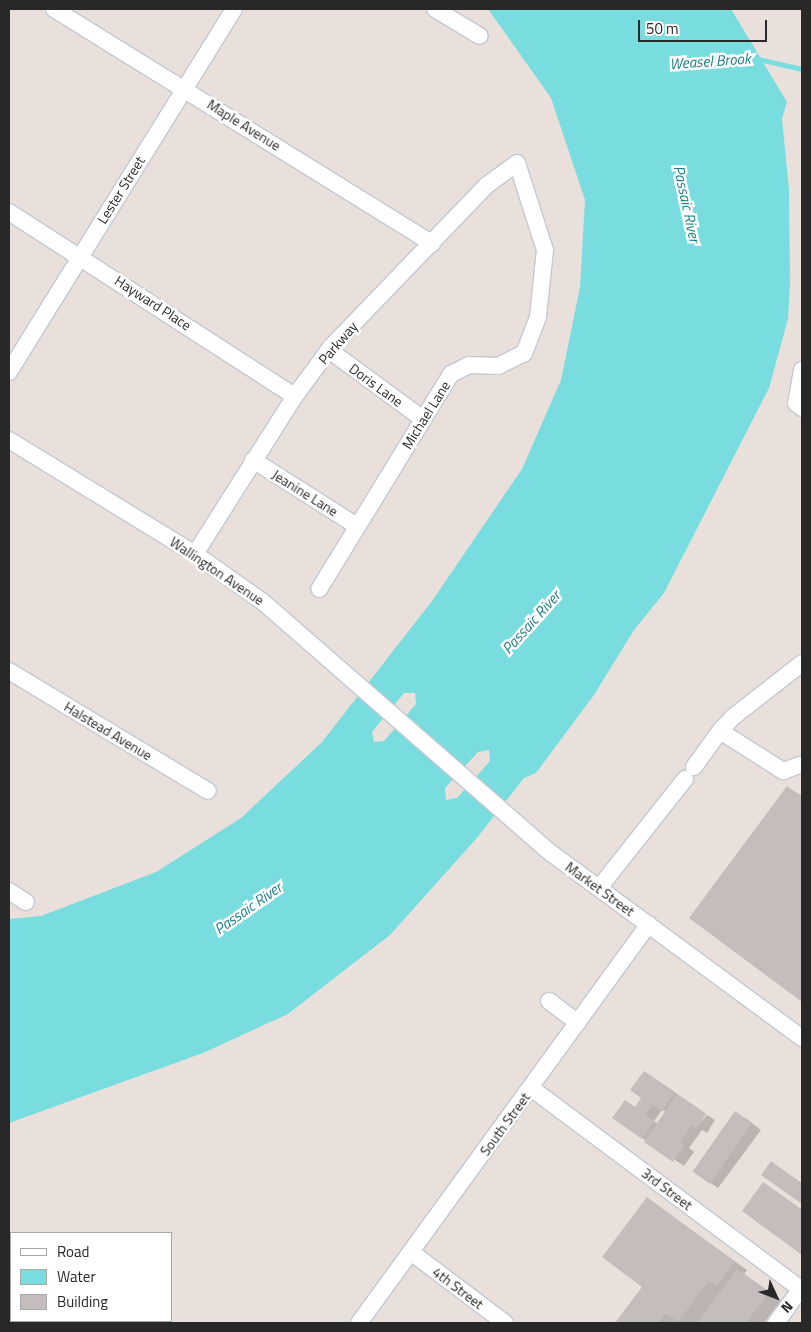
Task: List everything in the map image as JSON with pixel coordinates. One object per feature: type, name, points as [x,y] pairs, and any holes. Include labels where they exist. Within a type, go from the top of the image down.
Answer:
[{"type":"street","name":"Maple Avenue","points":[[54,9],[185,88],[432,243]]},
{"type":"street","name":"Lester Street","points":[[9,372],[234,9]]},
{"type":"street","points":[[435,9],[480,36]]},
{"type":"street","name":"Parkway","points":[[195,554],[295,396],[329,350],[486,184],[517,163]]},
{"type":"street","name":"Michael Lane","points":[[319,589],[451,374],[470,365],[498,366],[524,354],[538,317],[545,250],[517,163]]},
{"type":"street","name":"Hayward Place","points":[[9,212],[295,396]]},
{"type":"street","name":"Doris Lane","points":[[329,350],[423,419]]},
{"type":"street","points":[[802,370],[796,403],[802,408]]},
{"type":"street","name":"Wallington Avenue","points":[[9,440],[195,554],[263,602],[408,727]]},
{"type":"street","name":"Jeanine Lane","points":[[254,460],[357,526]]},
{"type":"street","points":[[599,888],[720,731],[733,717],[802,663]]},
{"type":"street","name":"Halstead Avenue","points":[[9,671],[208,791]]},
{"type":"street","name":"Market Street","points":[[408,727],[519,825],[599,888],[802,1038]]},
{"type":"street","points":[[720,731],[783,771],[802,764]]},
{"type":"street","points":[[9,891],[26,902]]},
{"type":"street","name":"South Street","points":[[359,1323],[649,924]]},
{"type":"street","points":[[548,1001],[578,1023]]},
{"type":"street","name":"3rd Street","points":[[531,1088],[802,1289]]},
{"type":"street","name":"4th Street","points":[[411,1252],[505,1323]]},
{"type":"street","points":[[776,1323],[802,1289]]},
{"type":"water","name":"Passaic River","points":[[488,9],[731,9],[787,102],[782,119],[789,190],[790,284],[788,319],[769,388],[664,593],[634,630],[594,695],[536,773],[524,778],[476,839],[390,935],[288,1014],[203,1053],[9,1123],[9,919],[41,916],[156,872],[241,818],[322,742],[432,601],[522,469],[561,380],[580,287],[585,200],[551,98]],"holes":[[[404,693],[415,693],[416,704],[384,741],[374,742],[372,732]],[[489,750],[490,761],[457,798],[446,800],[445,788],[478,752]]]},
{"type":"building","points":[[787,786],[802,797],[802,1002],[689,918]]},
{"type":"building","points":[[644,1071],[675,1092],[662,1111],[653,1104],[645,1115],[654,1121],[642,1139],[612,1118],[625,1100],[635,1107],[641,1098],[630,1090]]},
{"type":"building","points":[[677,1094],[706,1114],[696,1128],[692,1125],[680,1142],[685,1145],[673,1162],[644,1142]]},
{"type":"building","points":[[735,1111],[752,1123],[710,1184],[693,1172]]},
{"type":"building","points":[[771,1161],[802,1184],[802,1204],[761,1175]]},
{"type":"building","points":[[763,1182],[802,1210],[802,1255],[742,1211]]},
{"type":"building","points":[[647,1197],[735,1262],[717,1286],[709,1281],[678,1322],[666,1313],[659,1323],[615,1323],[642,1287],[602,1257]]},
{"type":"building","points":[[737,1269],[769,1292],[746,1323],[697,1323]]},
{"type":"waterway","name":"Weasel Brook","points":[[754,58],[802,69]]}]
